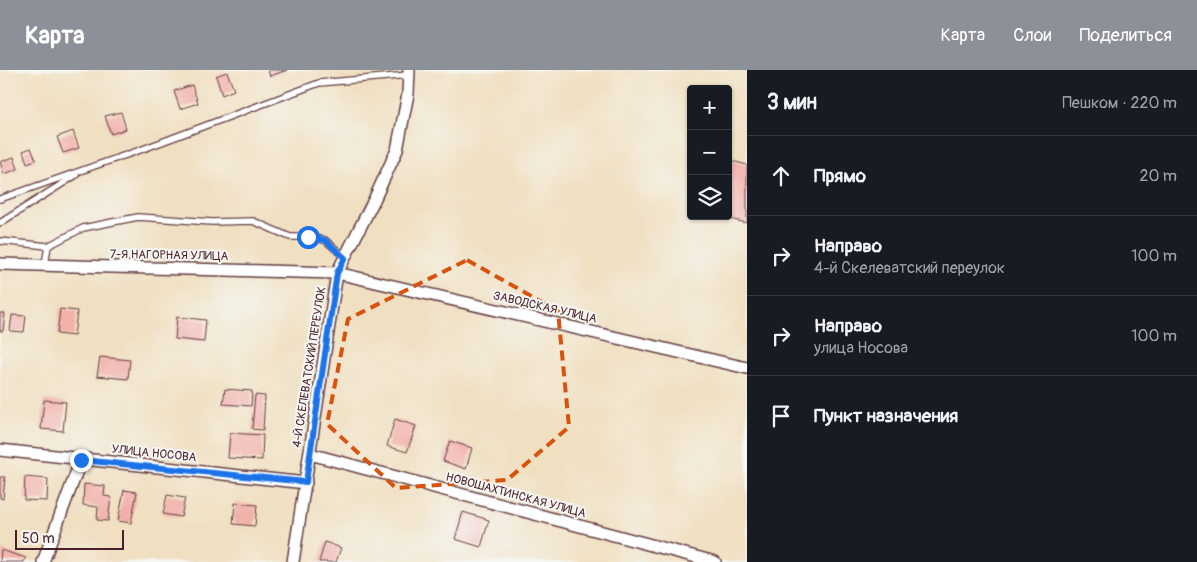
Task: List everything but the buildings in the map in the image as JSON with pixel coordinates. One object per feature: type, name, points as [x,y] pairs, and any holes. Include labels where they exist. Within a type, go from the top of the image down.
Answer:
[{"type":"street","name":"4-Й СКЕЛЕВАТСКИЙ ПЕРЕУЛОК","points":[[293,562],[337,273],[397,150],[408,94],[409,73]]},
{"type":"street","name":"7-Я НАГОРНАЯ УЛИЦА","points":[[0,264],[337,273]]},
{"type":"street","name":"ЗАВОДСКАЯ УЛИЦА","points":[[337,273],[747,368]]},
{"type":"street","name":"УЛИЦА НОСОВА","points":[[0,450],[81,460],[306,482]]},
{"type":"street","name":"НОВОШАХТИНСКАЯ УЛИЦА","points":[[310,454],[715,562]]},
{"type":"street","points":[[43,562],[81,460]]},
{"type":"lane","points":[[0,198],[143,149],[319,83],[409,73]]},
{"type":"lane","points":[[0,223],[84,170]]},
{"type":"lane","points":[[0,241],[48,246],[83,228],[138,217],[212,222],[253,220],[290,237],[308,237],[325,240],[345,258]]},
{"type":"lane","points":[[45,266],[48,246]]},
{"type":"highlighted area","points":[[467,260],[558,311],[569,427],[507,480],[396,488],[327,424],[348,319]]},
{"type":"route","points":[[81,460],[306,482],[337,273],[345,258],[325,240],[308,237]]}]
